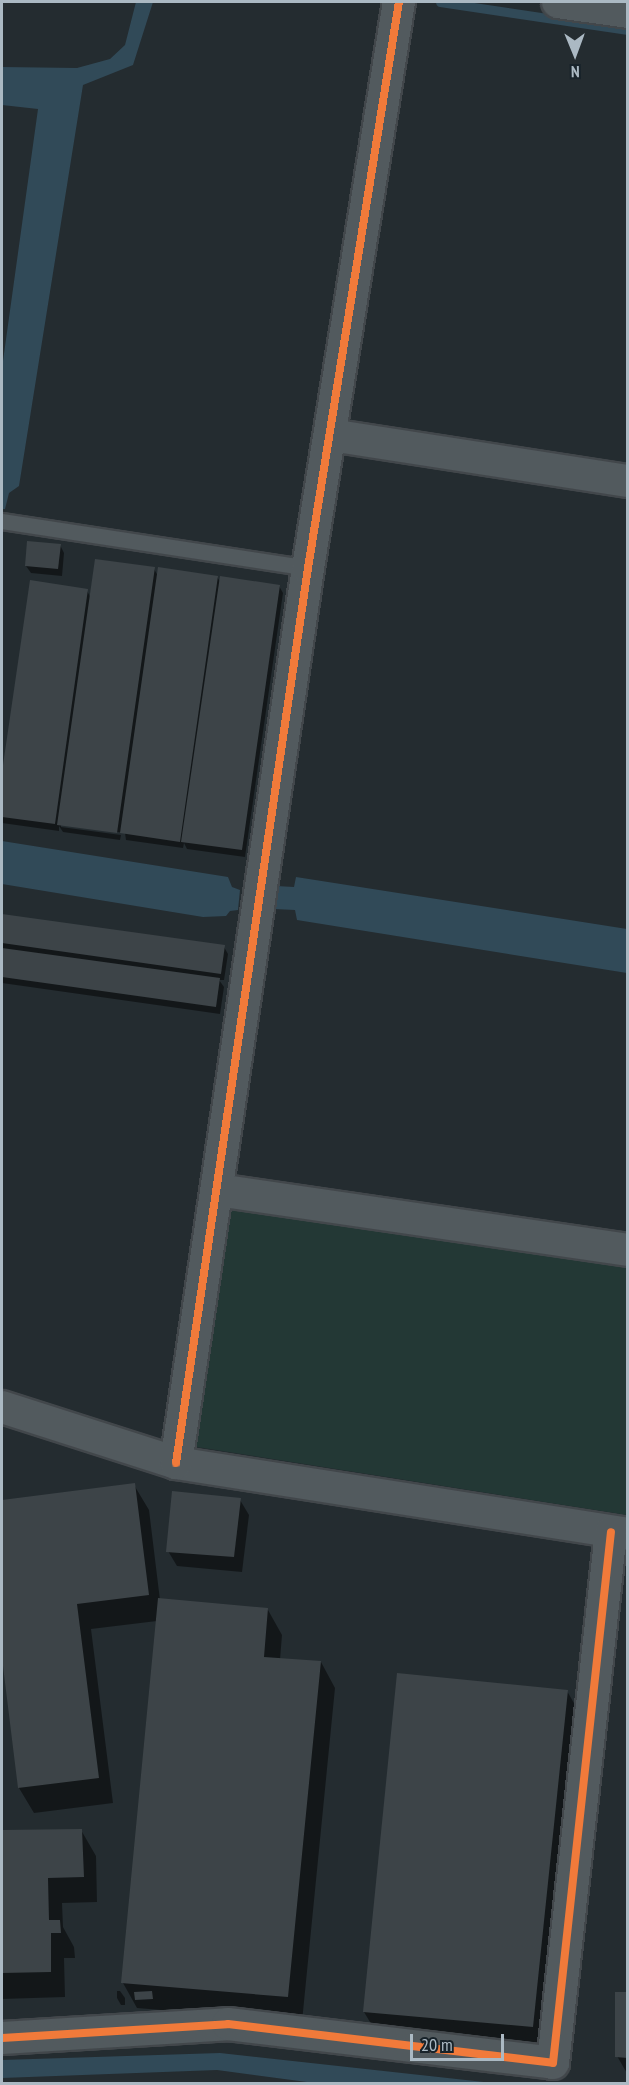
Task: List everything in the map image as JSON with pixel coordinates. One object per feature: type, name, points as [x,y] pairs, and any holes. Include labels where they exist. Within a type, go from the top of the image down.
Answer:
[{"type":"street","points":[[176,1463],[308,568],[399,2]]},
{"type":"street","points":[[558,2],[627,12]]},
{"type":"street","points":[[330,435],[627,481]]},
{"type":"street","points":[[217,1190],[627,1250]]},
{"type":"street","points":[[2,1407],[176,1463],[619,1533],[553,2063],[228,2024],[2,2038]]},
{"type":"lane","points":[[2,521],[308,568]]},
{"type":"green space","points":[[227,1201],[627,1262],[627,1515],[191,1446]]},
{"type":"water","points":[[136,2],[153,2],[133,65],[83,85],[19,486],[9,493],[5,509],[2,509],[2,368],[38,109],[2,105],[2,67],[77,68],[110,59],[125,45]]},
{"type":"water","points":[[2,841],[228,877],[232,887],[240,890],[238,910],[230,911],[226,916],[203,917],[2,884]]},
{"type":"water","points":[[296,877],[627,929],[627,973],[297,920],[295,910],[274,909],[276,886],[294,887]]},
{"type":"water","points":[[220,2053],[493,2083],[322,2084],[217,2070],[2,2078],[2,2060]]},
{"type":"building","points":[[27,541],[61,544],[58,569],[25,566]]},
{"type":"building","points":[[95,559],[155,567],[117,833],[57,825]]},
{"type":"building","points":[[158,567],[218,576],[180,842],[120,833]]},
{"type":"building","points":[[220,576],[280,585],[242,850],[181,842]]},
{"type":"building","points":[[30,580],[88,589],[55,824],[2,817],[2,772]]},
{"type":"building","points":[[2,914],[225,945],[221,974],[2,943]]},
{"type":"building","points":[[2,948],[220,978],[216,1007],[2,977]]},
{"type":"building","points":[[135,1483],[149,1595],[77,1604],[99,1778],[18,1788],[2,1658],[2,1500]]},
{"type":"building","points":[[172,1491],[241,1498],[234,1557],[166,1552]]},
{"type":"building","points":[[158,1598],[268,1608],[264,1657],[321,1661],[288,1997],[121,1983]]},
{"type":"building","points":[[397,1673],[568,1690],[533,2027],[363,2012]]},
{"type":"building","points":[[82,1829],[84,1877],[48,1878],[49,1920],[60,1920],[61,1933],[51,1933],[51,1972],[2,1973],[2,1830]]},
{"type":"building","points":[[152,1991],[153,1999],[135,2000],[134,1992]]},
{"type":"building","points":[[615,1992],[628,1992],[628,2058],[615,2057]]},
{"type":"waterway","points":[[440,2],[628,30]]},
{"type":"cycle path","points":[[176,1463],[308,568],[399,2]]},
{"type":"cycle path","points":[[2,2038],[228,2024],[553,2063],[611,1532]]}]
